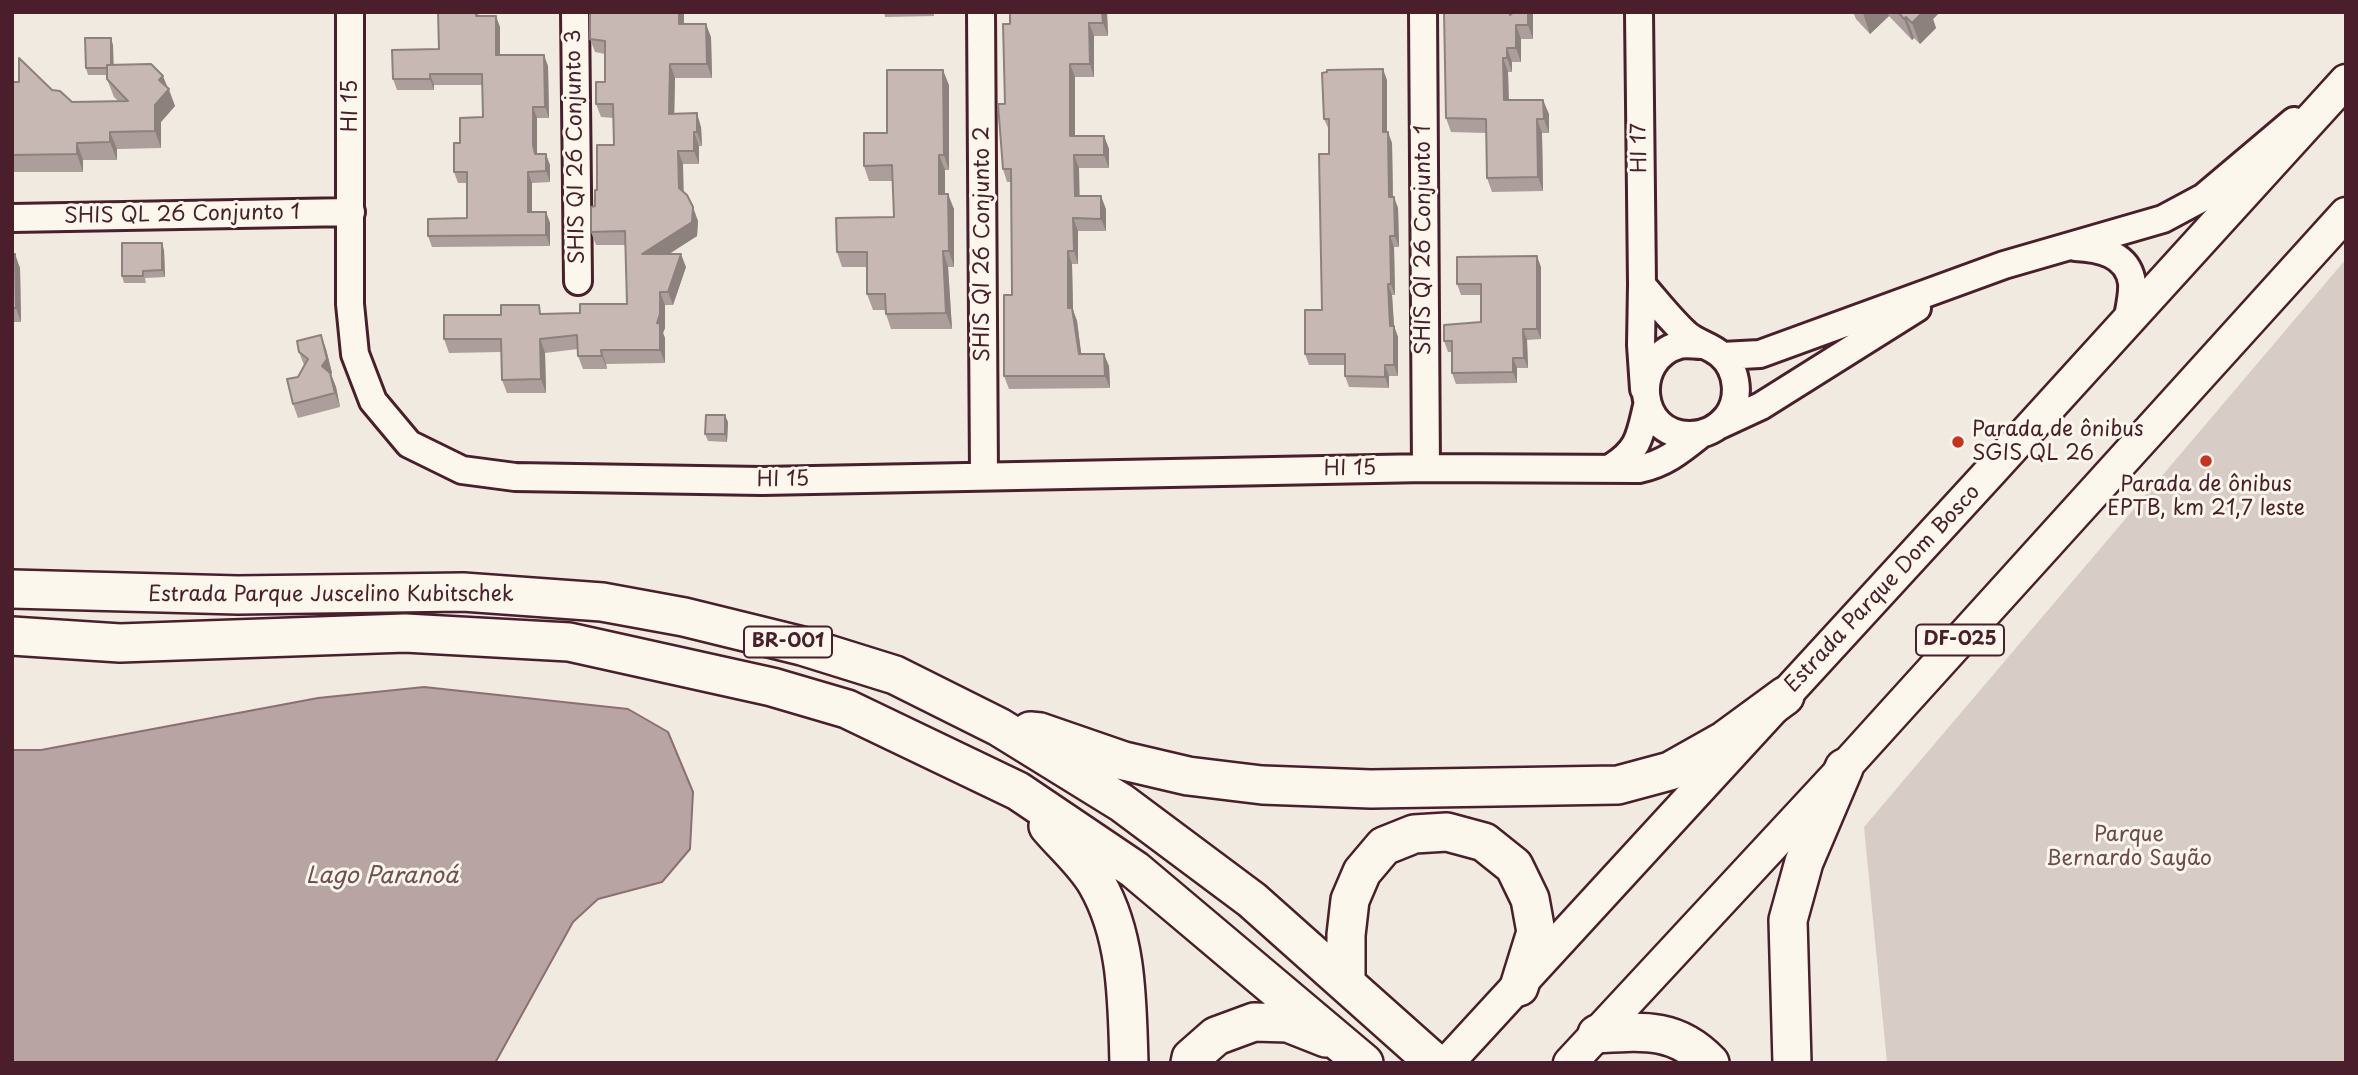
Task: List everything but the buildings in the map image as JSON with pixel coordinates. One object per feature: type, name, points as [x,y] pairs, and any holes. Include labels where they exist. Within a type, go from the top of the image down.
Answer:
[{"type":"highway","name":"Estrada Parque Juscelino Kubitschek","points":[[12,589],[238,595],[463,592],[602,602],[697,620],[802,646],[895,675],[999,727],[1122,803],[1252,900],[1346,981],[1449,1056]]},
{"type":"highway","name":"Estrada Parque Juscelino Kubitschek","points":[[12,636],[120,643],[405,633],[569,642],[772,687],[847,709],[1018,791],[1135,870],[1355,1054]]},
{"type":"highway","points":[[999,727],[1040,732],[1124,761],[1188,776],[1262,785],[1385,789],[1618,785],[1670,771],[1725,740],[1785,696]]},
{"type":"highway","points":[[1792,1063],[1788,919],[1804,862],[1844,768]]},
{"type":"highway","points":[[1018,791],[1096,883],[1108,909],[1122,952],[1129,1063]]},
{"type":"highway","points":[[1346,981],[1346,935],[1350,900],[1362,872],[1384,846],[1414,834],[1447,832],[1484,842],[1514,866],[1530,899],[1536,932],[1519,987]]},
{"type":"highway","points":[[1190,1063],[1191,1058],[1216,1035],[1254,1022],[1288,1023],[1355,1054]]},
{"type":"highway","points":[[1597,1034],[1646,1031],[1673,1037],[1699,1052],[1710,1063]]},
{"type":"main road","name":"Estrada Parque Dom Bosco","points":[[1449,1056],[1519,987],[2346,82]]},
{"type":"main road","name":"DF-025","points":[[1570,1063],[1844,768],[2346,214]]},
{"type":"street","name":"HI 15","points":[[350,12],[350,304],[355,354],[373,401],[409,444],[462,470],[515,477],[762,481],[1426,467],[1639,469],[1655,466],[1671,458],[1710,430]]},
{"type":"street","name":"SHIS QI 26 Conjunto 3","points":[[575,12],[578,281]]},
{"type":"street","name":"SHIS QI 26 Conjunto 2","points":[[981,12],[984,475]]},
{"type":"street","name":"SHIS QI 26 Conjunto 1","points":[[1423,12],[1426,467]]},
{"type":"street","name":"HI 17","points":[[1639,12],[1641,345],[1646,398]]},
{"type":"street","points":[[1612,467],[1629,457],[1636,447],[1649,369],[1662,353],[1680,345],[1760,354],[1953,283],[2066,246],[2163,219],[2204,197],[2346,76]]},
{"type":"street","name":"SHIS QL 26 Conjunto 1","points":[[12,218],[351,212]]},
{"type":"street","points":[[2066,246],[2095,248],[2112,253],[2126,267],[2132,282],[2127,323]]},
{"type":"street","points":[[1646,398],[1655,420],[1668,430],[1683,436],[1710,430],[1761,406],[1805,380],[1953,283]]},
{"type":"street","points":[[1642,285],[1673,321],[1711,350],[1733,372],[1737,391],[1732,410],[1710,430]]},
{"type":"green space","name":"Parque Bernardo Sayão","points":[[2346,259],[2346,1063],[1887,1063],[1864,827]]},
{"type":"water","name":"Lago Paranoá","points":[[424,687],[628,709],[668,732],[693,792],[690,849],[662,882],[598,899],[573,922],[495,1063],[12,1063],[12,750],[41,750],[318,698]]},
{"type":"place","name":"Parada de ônibus SGIS QL 26","points":[[1958,442]]},
{"type":"place","name":"Parada de ônibus EPTB, km 21,7 leste","points":[[2206,461]]}]
